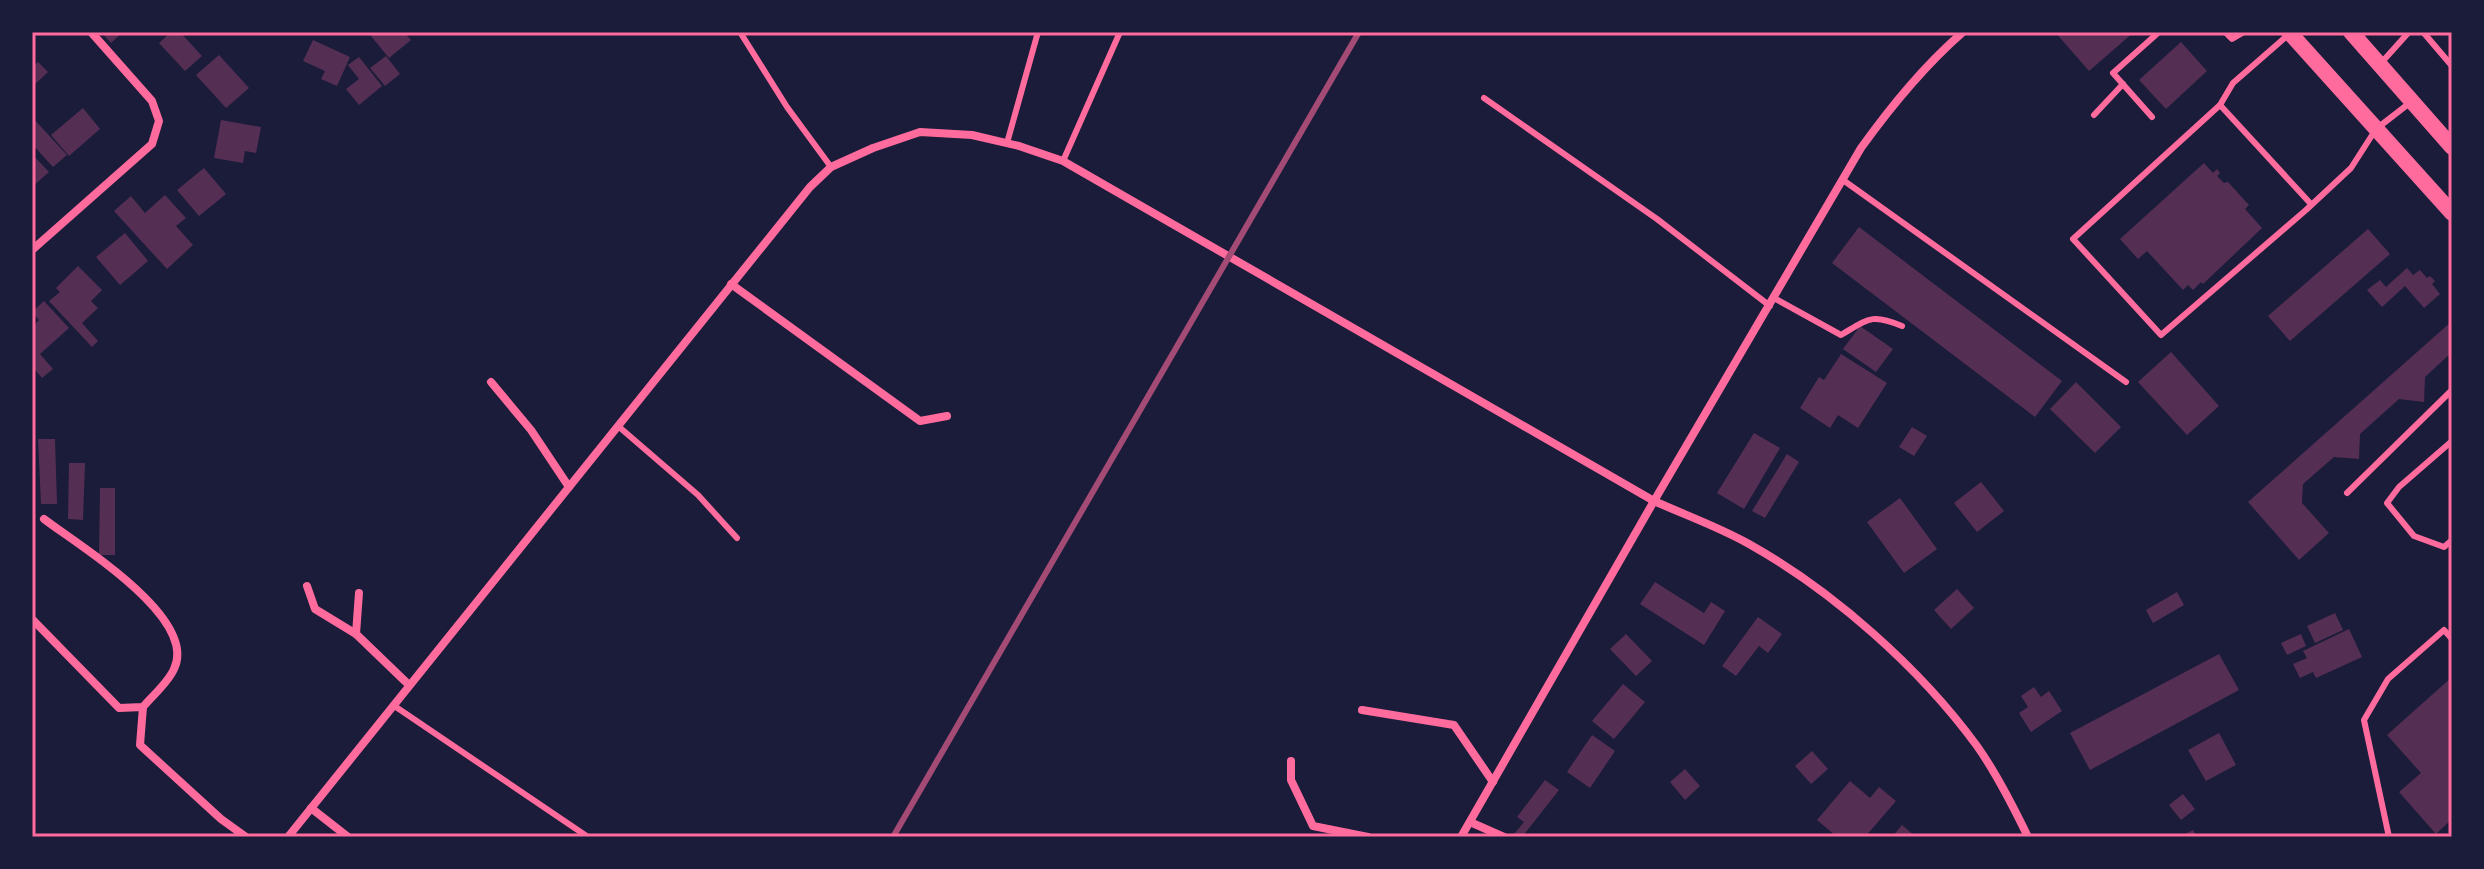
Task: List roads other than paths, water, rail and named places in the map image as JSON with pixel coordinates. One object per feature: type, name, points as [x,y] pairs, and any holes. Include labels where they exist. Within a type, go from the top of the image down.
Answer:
[{"type":"main road","points":[[2290,32],[2452,213]]},
{"type":"main road","points":[[2351,32],[2411,102],[2449,136]]},
{"type":"street","points":[[32,250],[152,144],[159,121],[152,101],[91,32]]},
{"type":"street","points":[[1461,837],[1861,148],[1901,94],[1963,32]]},
{"type":"street","points":[[288,837],[810,187],[831,167],[920,132],[972,135],[1063,161],[1654,501],[1746,542],[1796,572],[1890,650],[1935,696],[1977,747],[2028,837]]},
{"type":"street","points":[[731,284],[920,421],[947,416]]},
{"type":"street","points":[[491,382],[531,430],[569,487]]},
{"type":"street","points":[[44,519],[144,595],[164,617],[178,645],[175,668],[143,707],[140,745],[221,819],[246,837]]},
{"type":"street","points":[[307,586],[315,609],[356,634],[409,685]]},
{"type":"street","points":[[356,634],[359,593]]},
{"type":"street","points":[[32,619],[119,708],[143,707]]},
{"type":"street","points":[[1362,710],[1454,725],[1493,782]]},
{"type":"street","points":[[1291,761],[1291,780],[1313,826],[1368,837]]},
{"type":"street","points":[[311,808],[348,837]]},
{"type":"street","points":[[1470,822],[1504,837]]},
{"type":"lane","points":[[740,32],[787,107],[831,167]]},
{"type":"lane","points":[[1007,143],[1038,32]]},
{"type":"lane","points":[[1063,161],[1120,32]]},
{"type":"lane","points":[[2152,117],[2113,73],[2159,32]]},
{"type":"lane","points":[[2225,32],[2232,39],[2244,32]]},
{"type":"lane","points":[[2290,32],[2233,83],[2220,105],[2073,239],[2161,335],[2351,168],[2376,129],[2411,102]]},
{"type":"lane","points":[[2379,65],[2409,32]]},
{"type":"lane","points":[[2423,32],[2452,66]]},
{"type":"lane","points":[[2094,115],[2123,84]]},
{"type":"lane","points":[[1484,98],[1772,302],[1841,335],[1869,318],[1902,326]]},
{"type":"lane","points":[[2220,105],[2310,203]]},
{"type":"lane","points":[[1843,180],[2126,382]]},
{"type":"lane","points":[[2347,493],[2452,390]]},
{"type":"lane","points":[[618,426],[698,495],[737,538]]},
{"type":"lane","points":[[2452,441],[2399,487],[2387,503],[2414,536],[2444,547],[2452,540]]},
{"type":"lane","points":[[2389,837],[2364,720],[2388,679],[2444,630],[2452,639]]},
{"type":"lane","points":[[393,705],[588,837]]},
{"type":"railway","points":[[893,837],[1359,32]]}]
